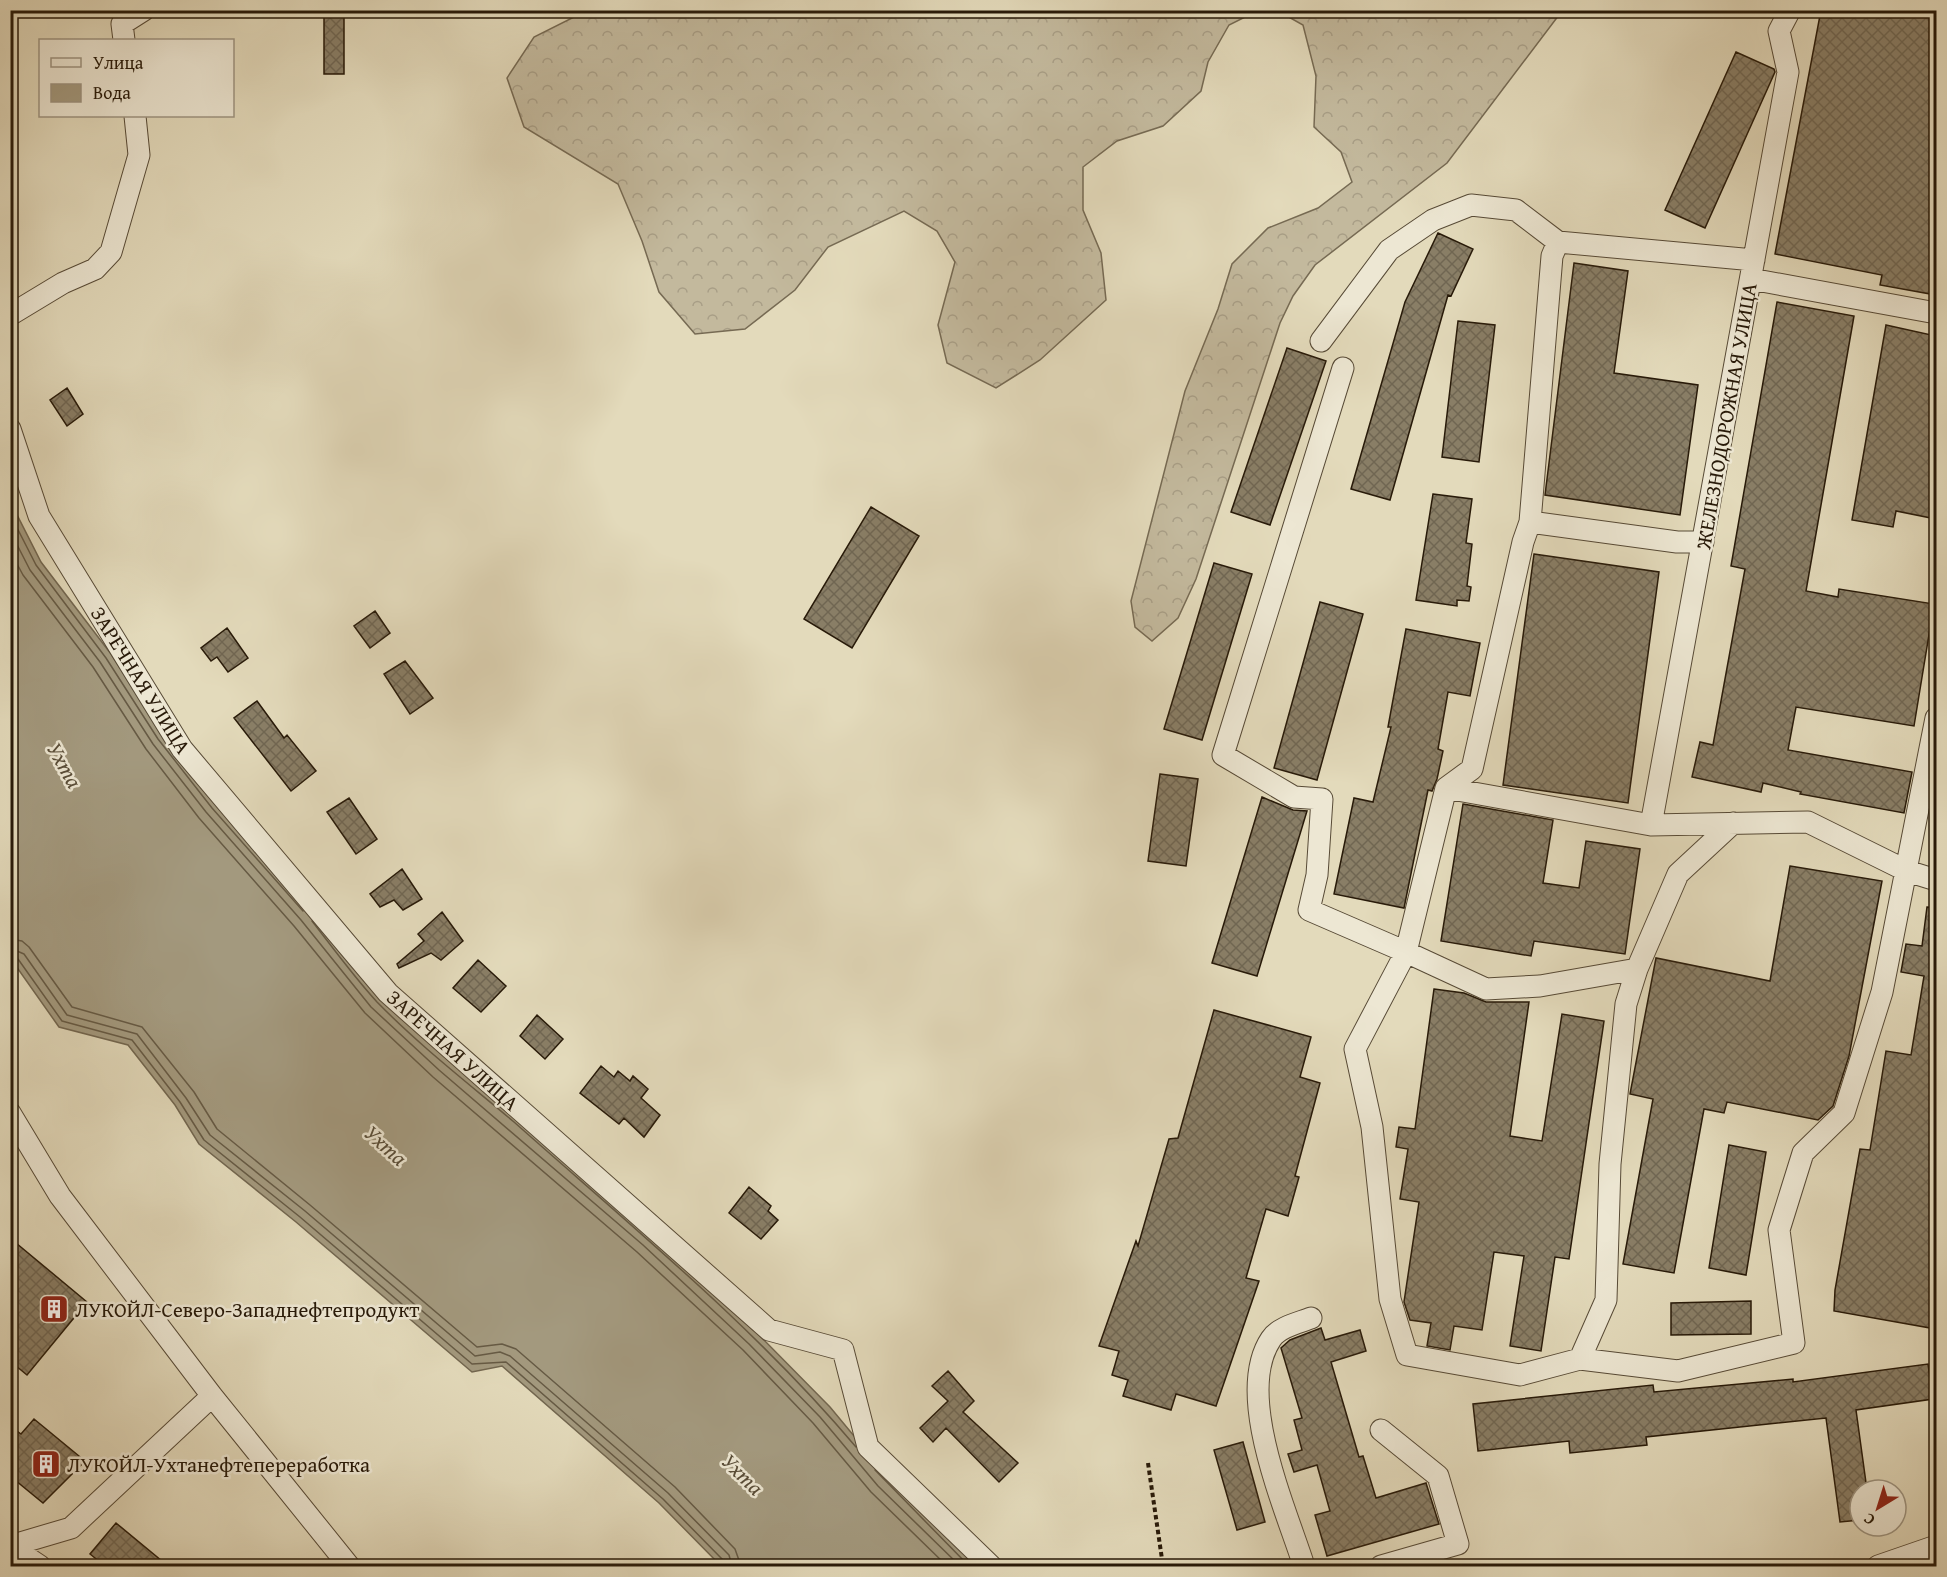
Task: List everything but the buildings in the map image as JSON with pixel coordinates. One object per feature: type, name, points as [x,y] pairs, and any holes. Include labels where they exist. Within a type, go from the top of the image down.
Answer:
[{"type":"street","points":[[124,39],[122,24],[144,10]]},
{"type":"street","name":"ЖЕЛЕЗНОДОРОЖНАЯ УЛИЦА","points":[[1651,825],[1788,72],[1779,31],[1790,10]]},
{"type":"street","points":[[10,315],[63,283],[95,269],[111,252],[140,154],[135,117]]},
{"type":"street","points":[[1321,341],[1389,250],[1432,219],[1471,205],[1516,210],[1558,242],[1752,269],[1936,313]]},
{"type":"street","points":[[1558,242],[1552,256],[1530,522],[1522,542],[1472,770],[1446,788],[1406,952],[1355,1049],[1372,1127],[1390,1299],[1407,1355],[1520,1375],[1580,1359],[1678,1371],[1794,1343],[1779,1230],[1803,1153],[1844,1113],[1882,992],[1936,718]]},
{"type":"street","points":[[1343,368],[1223,755],[1294,796],[1322,799],[1317,875],[1309,910],[1486,989],[1540,986],[1637,969]]},
{"type":"street","name":"ЗАРЕЧНАЯ УЛИЦА","points":[[10,429],[39,516],[182,749],[388,993],[769,1330],[843,1350],[868,1447],[992,1566]]},
{"type":"street","points":[[1530,522],[1677,542],[1703,542]]},
{"type":"street","points":[[1446,788],[1651,825],[1808,822],[1907,871],[1936,880]]},
{"type":"street","points":[[1580,1359],[1606,1300],[1610,1164],[1626,1004],[1637,969],[1678,874],[1733,823]]},
{"type":"street","points":[[10,1113],[60,1196],[212,1396],[349,1566]]},
{"type":"street","points":[[1304,1566],[1259,1423],[1257,1386],[1262,1359],[1271,1339],[1281,1330],[1311,1318]]},
{"type":"street","points":[[11,1546],[71,1528],[212,1396]]},
{"type":"street","points":[[1381,1430],[1438,1476],[1458,1544],[1382,1566]]},
{"type":"street","points":[[11,1546],[40,1566]]},
{"type":"street","points":[[1878,1566],[1936,1546]]},
{"type":"path","points":[[1148,1463],[1163,1566]]},
{"type":"green space","points":[[621,11],[1257,11],[1229,25],[1208,62],[1201,91],[1163,126],[1117,141],[1083,167],[1083,210],[1101,253],[1106,300],[1040,360],[996,388],[947,363],[938,325],[955,262],[937,231],[904,211],[828,247],[795,290],[745,329],[695,334],[659,292],[642,241],[618,184],[524,127],[507,78],[534,37],[578,15]]},
{"type":"green space","points":[[1278,11],[1562,11],[1447,163],[1315,265],[1293,296],[1280,323],[1196,579],[1178,618],[1152,641],[1135,627],[1131,601],[1185,391],[1218,309],[1232,264],[1268,228],[1318,208],[1352,182],[1341,152],[1314,127],[1316,76],[1303,25]]},
{"type":"water","name":"Ухта","points":[[10,501],[41,562],[111,654],[163,735],[381,997],[448,1060],[517,1117],[758,1334],[830,1407],[888,1477],[976,1566],[721,1566],[659,1503],[502,1366],[472,1372],[296,1222],[199,1144],[175,1105],[128,1045],[59,1027],[11,959]]},
{"type":"place","name":"ЛУКОЙЛ-Северо-Западнефтепродукт","points":[[54,1309]]},
{"type":"place","name":"ЛУКОЙЛ-Ухтанефтепереработка","points":[[46,1464]]}]
